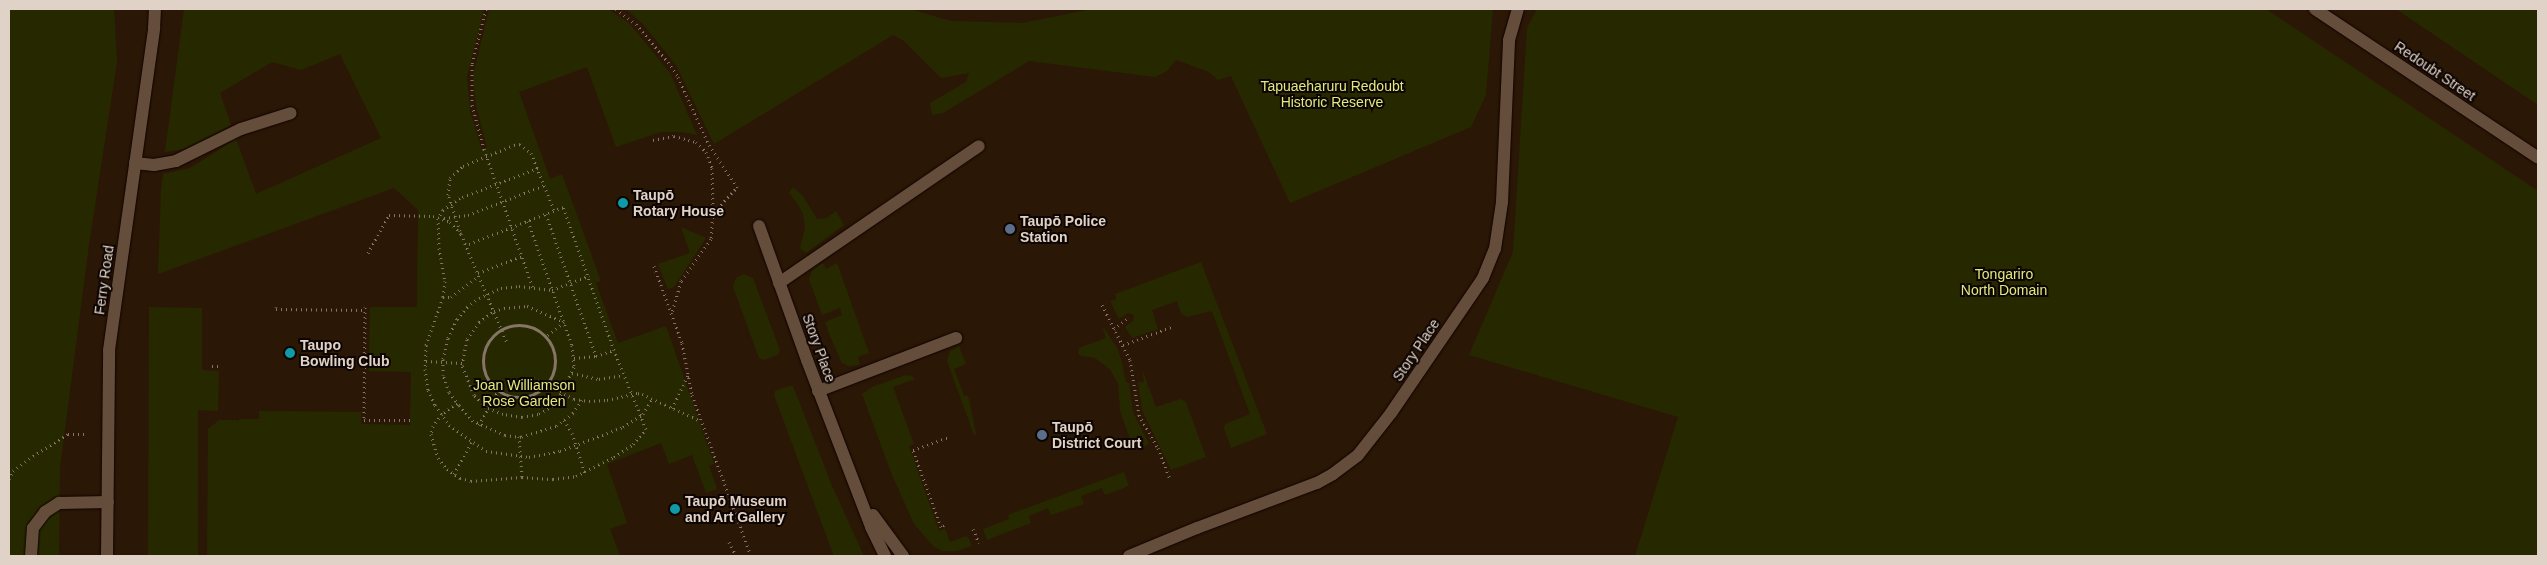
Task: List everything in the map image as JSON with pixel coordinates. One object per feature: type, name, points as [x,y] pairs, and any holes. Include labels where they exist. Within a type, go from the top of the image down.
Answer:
[{"type":"street","name":"Ferry Road","points":[[107,556],[109,350],[154,28],[155,9]]},
{"type":"street","name":"Story Place","points":[[1130,556],[1197,528],[1302,489],[1334,474],[1358,455],[1391,413],[1483,278],[1495,249],[1502,202],[1509,40],[1518,9]]},
{"type":"street","name":"Redoubt Street","points":[[2315,9],[2538,158]]},
{"type":"street","points":[[135,163],[154,165],[176,161],[241,130],[291,113]]},
{"type":"street","points":[[779,282],[979,146]]},
{"type":"street","name":"Story Place","points":[[759,226],[818,391],[871,527],[885,556]]},
{"type":"street","points":[[818,391],[956,338]]},
{"type":"street","name":"Story Place","points":[[854,480],[881,528],[903,556]]},
{"type":"street","points":[[31,556],[33,528],[45,512],[59,503],[108,502]]},
{"type":"path","points":[[486,9],[472,64],[470,90],[475,118],[502,202],[533,288]]},
{"type":"path","points":[[616,9],[636,24],[668,62],[678,77],[710,146],[738,188],[719,204],[713,214]]},
{"type":"path","points":[[653,140],[674,136],[696,142],[704,150],[712,168],[713,214],[711,239],[681,281],[672,314]]},
{"type":"path","points":[[507,343],[455,218],[448,195],[450,178],[463,166],[487,155],[520,144],[531,153],[554,210]]},
{"type":"path","points":[[704,150],[710,146]]},
{"type":"path","points":[[538,168],[450,203],[439,217],[439,248],[445,281],[443,297],[426,345],[428,390],[449,425],[472,442],[486,450],[529,457],[560,451],[623,427],[641,416],[652,399]]},
{"type":"path","points":[[368,253],[389,215],[455,218],[468,215],[545,186]]},
{"type":"path","points":[[457,403],[442,414],[433,426],[431,434],[438,458],[454,474],[471,481],[522,477],[553,479],[585,473],[633,444],[646,429],[614,350],[563,207],[466,245]]},
{"type":"path","points":[[546,214],[596,356]]},
{"type":"path","points":[[439,217],[450,222],[461,234]]},
{"type":"path","points":[[528,221],[552,290],[564,322],[572,345],[574,358],[572,373],[563,394],[553,406],[538,414],[522,417],[503,414],[489,408],[474,395],[462,363],[467,339],[472,331],[494,311],[512,306],[527,306],[564,322]]},
{"type":"path","points":[[443,297],[451,297],[478,274],[522,256]]},
{"type":"path","points":[[654,266],[686,353],[689,386],[751,556]]},
{"type":"path","points":[[582,400],[573,413],[545,430],[519,436],[505,435],[473,421],[457,403],[446,384],[443,362],[448,338],[457,319],[467,307],[487,294],[501,288],[519,286],[552,290],[589,276]]},
{"type":"path","points":[[1102,305],[1123,345],[1132,370],[1139,415],[1158,448],[1170,479]]},
{"type":"path","points":[[276,307],[276,310],[364,309],[364,420],[410,420]]},
{"type":"path","points":[[1114,329],[1127,319]]},
{"type":"path","points":[[545,337],[564,322]]},
{"type":"path","points":[[510,325],[526,325],[545,337],[553,351],[555,364],[547,386],[530,397],[519,398],[498,391],[486,378],[482,358],[489,340],[501,329],[510,325]]},
{"type":"path","points":[[1123,345],[1174,326]]},
{"type":"path","points":[[574,358],[596,356],[614,350]]},
{"type":"path","points":[[426,361],[462,363]]},
{"type":"path","points":[[212,366],[218,366]]},
{"type":"path","points":[[572,373],[599,379],[624,375]]},
{"type":"path","points":[[672,408],[689,373]]},
{"type":"path","points":[[533,378],[563,394],[582,400],[607,400],[638,393],[701,421]]},
{"type":"path","points":[[479,424],[498,391]]},
{"type":"path","points":[[564,420],[576,444],[585,473]]},
{"type":"path","points":[[9,480],[13,471],[68,434],[108,434]]},
{"type":"path","points":[[519,436],[522,477]]},
{"type":"path","points":[[944,526],[941,527],[913,450],[948,437]]},
{"type":"path","points":[[454,474],[472,442]]},
{"type":"path","points":[[974,529],[979,543]]},
{"type":"path","points":[[729,542],[736,556]]},
{"type":"green space","points":[[9,9],[114,9],[117,62],[89,245],[60,467],[59,556],[9,556]]},
{"type":"green space","name":"Joan Williamson Rose Garden","points":[[184,9],[484,9],[467,76],[470,111],[482,150],[487,148],[476,105],[473,76],[489,9],[608,9],[629,23],[670,73],[697,135],[681,132],[661,132],[616,147],[587,67],[519,92],[550,179],[562,174],[601,281],[596,283],[618,343],[666,326],[714,464],[709,466],[717,489],[706,493],[692,455],[669,464],[661,443],[607,464],[627,523],[610,529],[620,556],[207,556],[208,429],[219,420],[237,420],[237,422],[240,419],[259,419],[259,411],[361,412],[361,424],[410,425],[411,372],[369,371],[370,307],[417,307],[418,210],[394,188],[158,274],[163,174],[190,168],[236,139],[256,194],[381,138],[340,54],[301,70],[272,62],[220,93],[231,125],[184,149],[165,152]]},
{"type":"green space","name":"Tapuaeharuru Redoubt Historic Reserve","points":[[626,9],[910,9],[951,21],[1023,23],[1092,9],[1493,9],[1486,95],[1471,127],[1290,203],[1231,76],[1218,80],[1209,72],[1176,60],[1167,71],[1155,77],[1029,61],[943,113],[932,115],[930,103],[966,82],[969,73],[941,78],[904,41],[893,35],[714,144],[676,65],[643,24]]},
{"type":"green space","name":"Tongariro North Domain","points":[[1537,9],[2266,9],[2538,191],[2538,556],[1635,556],[1678,417],[1469,355],[1513,252],[1527,28]]},
{"type":"green space","points":[[2396,9],[2538,9],[2538,105]]},
{"type":"green space","points":[[793,187],[803,196],[817,219],[827,218],[836,211],[844,225],[806,253],[800,248],[805,228],[803,214],[789,193]]},
{"type":"green space","points":[[681,227],[706,238],[674,287],[668,289],[658,264],[690,253]]},
{"type":"green space","points":[[1201,262],[1267,434],[1231,448],[1224,428],[1225,424],[1250,414],[1212,311],[1186,317],[1181,313],[1177,301],[1152,310],[1158,329],[1132,338],[1125,327],[1133,321],[1134,315],[1128,313],[1119,319],[1110,301],[1117,299],[1115,294]]},
{"type":"green space","points":[[823,263],[826,269],[837,263],[869,353],[858,357],[860,365],[849,366],[842,363],[825,322],[842,315],[840,308],[822,315],[809,279],[812,271]]},
{"type":"green space","points":[[744,274],[753,278],[780,350],[778,355],[763,360],[759,358],[733,287],[736,278]]},
{"type":"green space","points":[[149,307],[202,308],[202,370],[219,371],[218,411],[198,410],[198,556],[148,556]]},
{"type":"green space","points":[[1102,325],[1117,348],[1121,359],[1126,382],[1129,383],[1133,412],[1149,444],[1145,446],[1133,447],[1120,411],[1118,384],[1110,369],[1095,358],[1078,354],[1079,348],[1106,338]]},
{"type":"green space","points":[[959,346],[966,364],[954,369],[964,396],[967,395],[969,399],[976,434],[974,435],[947,361],[950,351]]},
{"type":"green space","points":[[1142,369],[1156,407],[1180,399],[1186,402],[1206,457],[1171,470],[1142,410],[1138,382],[1144,382]]},
{"type":"green space","points":[[906,375],[912,376],[915,379],[893,387],[914,444],[909,446],[939,531],[945,529],[950,542],[966,536],[972,546],[957,551],[943,551],[934,547],[914,524],[892,475],[862,394],[872,387]]},
{"type":"green space","points":[[793,386],[832,486],[864,556],[834,556],[774,395],[775,391]]},
{"type":"green space","points":[[1124,472],[1129,486],[1105,495],[1102,488],[1081,496],[1084,504],[1051,515],[1048,508],[1029,516],[1031,523],[987,540],[983,529],[1009,519],[1008,515]]},
{"type":"place","name":"Taupō Rotary House","points":[[623,203]]},
{"type":"place","name":"Taupō Police Station","points":[[1010,229]]},
{"type":"place","name":"Taupo Bowling Club","points":[[290,353]]},
{"type":"place","name":"Taupō District Court","points":[[1042,435]]},
{"type":"place","name":"Taupō Museum and Art Gallery","points":[[675,509]]}]
